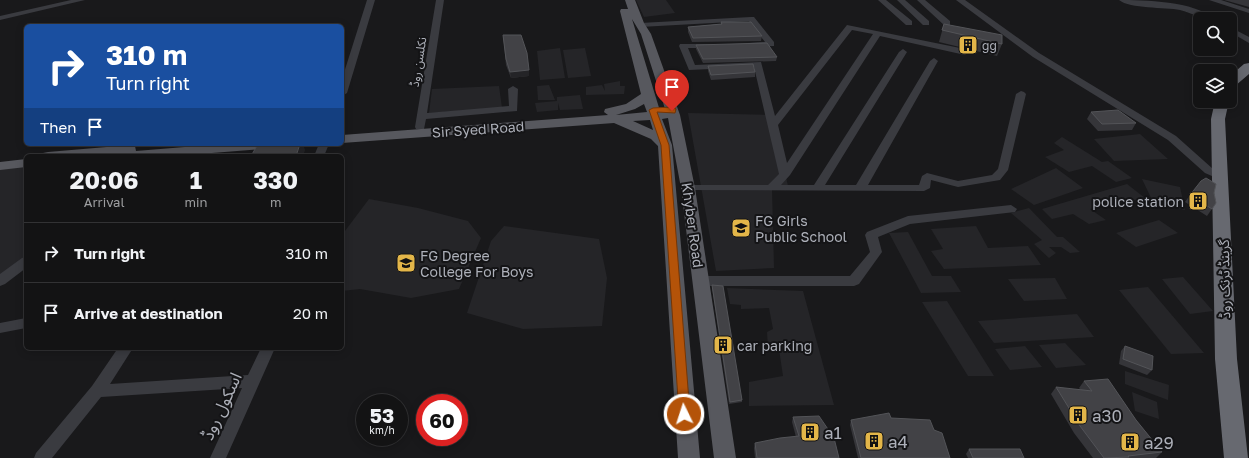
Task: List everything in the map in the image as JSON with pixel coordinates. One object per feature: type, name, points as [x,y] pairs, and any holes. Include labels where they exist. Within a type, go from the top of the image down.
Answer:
[{"type":"highway","points":[[1237,77],[1249,67]]},
{"type":"highway","name":"گرینڈ ٹرنک روڈ","points":[[1220,108],[1218,119],[1226,358],[1236,458]]},
{"type":"main road","name":"Khyber Road","points":[[620,0],[630,25],[653,113],[665,145],[689,458]]},
{"type":"main road","name":"Khyber Road","points":[[630,0],[640,25],[646,34],[673,112],[688,188],[725,458]]},
{"type":"main road","points":[[611,116],[642,101],[648,94]]},
{"type":"main road","points":[[611,116],[673,112]]},
{"type":"main road","name":"Sir Syed Road","points":[[344,133],[421,121],[611,116]]},
{"type":"main road","name":"Sir Syed Road","points":[[344,139],[611,116]]},
{"type":"main road","points":[[611,116],[656,136],[665,145]]},
{"type":"main road","points":[[73,154],[175,146]]},
{"type":"main road","points":[[169,154],[254,146]]},
{"type":"main road","points":[[0,160],[24,158]]},
{"type":"main road","points":[[0,166],[24,164]]},
{"type":"street","points":[[0,14],[65,0]]},
{"type":"street","points":[[0,18],[81,0]]},
{"type":"street","points":[[344,87],[371,0]]},
{"type":"street","name":"نکلسن روڈ","points":[[421,121],[440,0]]},
{"type":"street","points":[[882,0],[909,24]]},
{"type":"street","points":[[901,0],[926,23]]},
{"type":"street","points":[[921,0],[947,23]]},
{"type":"street","points":[[960,0],[1036,55],[1138,119],[1172,138],[1209,171],[1221,177]]},
{"type":"street","points":[[1122,0],[1144,5],[1196,10],[1199,12]]},
{"type":"street","points":[[1131,0],[1196,8],[1203,12]]},
{"type":"street","points":[[1214,0],[1249,11]]},
{"type":"street","points":[[640,25],[751,19],[771,44],[739,45]]},
{"type":"street","points":[[772,125],[850,27],[965,52]]},
{"type":"street","points":[[771,188],[785,175],[878,33]]},
{"type":"street","points":[[1237,33],[1249,41]]},
{"type":"street","points":[[1237,37],[1249,45]]},
{"type":"street","points":[[723,45],[683,46],[692,68],[758,64],[785,175]]},
{"type":"street","points":[[817,188],[903,52]]},
{"type":"street","points":[[860,188],[934,61]]},
{"type":"street","points":[[421,121],[514,109],[513,89]]},
{"type":"street","points":[[688,188],[924,188],[927,176],[958,184],[996,178],[1003,170],[1021,94]]},
{"type":"street","points":[[700,281],[854,281],[876,252],[871,235],[908,220],[1011,209]]},
{"type":"street","points":[[0,281],[24,263]]},
{"type":"street","points":[[0,328],[11,325],[24,324]]},
{"type":"street","points":[[42,458],[97,391],[125,350]]},
{"type":"street","name":"اسکول روڈ","points":[[218,458],[267,350]]},
{"type":"street","points":[[97,391],[253,381]]},
{"type":"shaded area","points":[[636,0],[666,0],[675,13],[644,17]]},
{"type":"shaded area","points":[[560,48],[565,78],[540,80],[537,51]]},
{"type":"shaded area","points":[[585,48],[591,76],[568,78],[563,50]]},
{"type":"shaded area","points":[[620,81],[620,86],[625,86],[624,94],[586,95],[586,87],[602,85],[605,91],[604,84]]},
{"type":"shaded area","points":[[549,85],[555,100],[538,100],[537,86]]},
{"type":"shaded area","points":[[499,86],[502,108],[429,113],[432,89]]},
{"type":"shaded area","points":[[580,95],[583,109],[560,110],[558,103],[558,110],[537,112],[535,103],[557,101],[557,97]]},
{"type":"shaded area","name":"FG Girls Public School","points":[[688,113],[772,115],[788,186],[772,189],[774,268],[716,271]]},
{"type":"shaded area","points":[[1140,134],[1168,159],[1114,161],[1094,139]]},
{"type":"shaded area","points":[[1062,137],[1102,162],[1108,161],[1132,178],[1116,182],[1092,166],[1069,172],[1045,157],[1064,150],[1054,143]]},
{"type":"shaded area","points":[[24,163],[24,261],[0,278],[0,166]]},
{"type":"shaded area","points":[[1056,168],[1083,188],[1034,205],[1011,189]]},
{"type":"shaded area","points":[[1142,179],[1180,187],[1185,210],[1153,202]]},
{"type":"shaded area","points":[[1127,184],[1145,198],[1090,209],[1106,220],[1089,224],[1073,214],[1052,219],[1042,209]]},
{"type":"shaded area","name":"FG Degree College For Boys","points":[[369,199],[418,208],[468,221],[481,238],[459,289],[411,298],[360,289],[344,291],[344,232]]},
{"type":"shaded area","points":[[1029,208],[1057,237],[1063,237],[1080,252],[1070,253],[1061,247],[1049,247],[1056,253],[1049,258],[1034,244],[1042,240],[1011,213]]},
{"type":"shaded area","points":[[1159,220],[1178,233],[1136,247],[1116,233]]},
{"type":"shaded area","points":[[504,226],[599,239],[607,278],[602,326],[523,329],[467,313],[491,241]]},
{"type":"shaded area","points":[[976,226],[988,248],[1028,246],[1041,265],[944,269],[931,251],[943,249],[931,229]]},
{"type":"shaded area","points":[[908,232],[932,276],[951,276],[961,292],[921,293],[889,233]]},
{"type":"shaded area","points":[[1183,277],[1213,311],[1190,314],[1162,279]]},
{"type":"shaded area","points":[[1055,278],[1067,299],[1024,301],[1008,279]]},
{"type":"shaded area","points":[[1148,287],[1204,353],[1171,354],[1119,290]]},
{"type":"shaded area","points":[[727,288],[803,291],[834,405],[749,406],[749,382],[783,376],[779,349],[768,348],[767,332],[773,329],[769,308],[741,309],[741,305],[730,304]]},
{"type":"shaded area","points":[[947,301],[994,376],[968,376],[922,302]]},
{"type":"shaded area","points":[[1077,314],[1094,337],[994,343],[978,321]]},
{"type":"shaded area","points":[[1065,343],[1086,365],[1056,368],[1039,345]]},
{"type":"shaded area","points":[[1025,346],[1042,367],[1010,370],[995,349]]},
{"type":"shaded area","points":[[1125,371],[1169,385],[1168,400],[1125,384]]},
{"type":"shaded area","points":[[1132,392],[1157,402],[1159,419],[1135,411]]},
{"type":"building","points":[[721,22],[751,22],[762,36],[693,38],[688,27],[722,24]]},
{"type":"building","points":[[944,24],[1002,35],[1002,44],[942,30]]},
{"type":"building","points":[[503,35],[521,35],[527,53],[529,70],[510,72],[506,59]]},
{"type":"building","points":[[767,43],[777,57],[703,59],[696,45]]},
{"type":"building","points":[[753,64],[755,72],[711,75],[708,66]]},
{"type":"building","points":[[1118,110],[1136,123],[1102,124],[1091,112]]},
{"type":"building","points":[[257,146],[299,146],[297,154],[252,154]]},
{"type":"building","points":[[1206,178],[1216,184],[1214,193],[1216,203],[1212,209],[1190,195],[1201,181]]},
{"type":"building","points":[[712,285],[723,286],[742,400],[730,402]]},
{"type":"building","points":[[1125,346],[1153,356],[1152,370],[1123,359]]},
{"type":"building","points":[[1108,379],[1136,420],[1162,452],[1128,456],[1129,457],[1104,458],[1080,426],[1056,387],[1092,391],[1084,381]]},
{"type":"building","points":[[889,413],[891,418],[930,420],[934,430],[942,433],[950,458],[861,458],[851,420]]},
{"type":"building","name":"a1","points":[[819,416],[834,438],[839,458],[757,458],[755,443],[799,436],[793,417]]},
{"type":"building","points":[[969,449],[1020,449],[1024,458],[973,458]]},
{"type":"place","name":"gg","points":[[968,45]]},
{"type":"place","name":"police station","points":[[1198,201]]},
{"type":"place","name":"FG Girls Public School","points":[[741,228]]},
{"type":"place","name":"FG Degree College For Boys","points":[[406,263]]},
{"type":"place","name":"car parking","points":[[723,345]]},
{"type":"place","name":"a30","points":[[1078,415]]},
{"type":"place","name":"a1","points":[[810,432]]},
{"type":"place","name":"a4","points":[[874,441]]},
{"type":"place","name":"a29","points":[[1130,442]]},
{"type":"route","points":[[672,111],[672,109],[653,110],[665,145],[684,414]]}]
